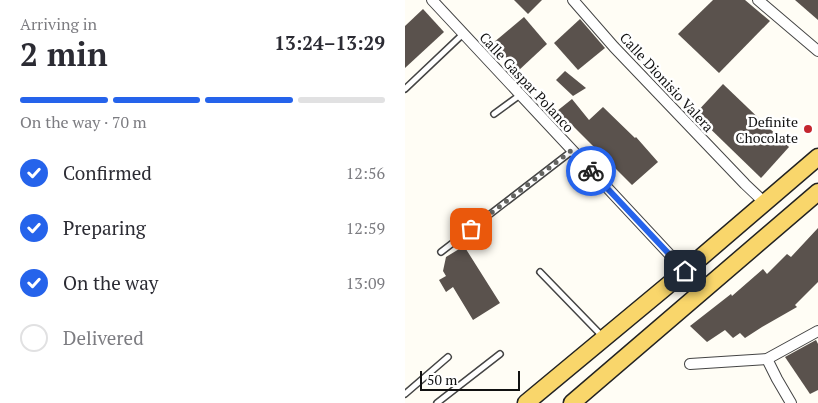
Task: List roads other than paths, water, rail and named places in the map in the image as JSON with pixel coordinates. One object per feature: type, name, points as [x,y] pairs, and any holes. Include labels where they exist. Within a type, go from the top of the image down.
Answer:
[{"type":"main road","points":[[527,403],[818,157]]},
{"type":"main road","points":[[572,403],[818,192]]},
{"type":"street","name":"Calle Gaspar Polanco","points":[[432,0],[685,271]]},
{"type":"street","name":"Calle Dionisio Valera","points":[[573,0],[614,47],[765,203]]},
{"type":"street","points":[[758,0],[818,51]]},
{"type":"street","points":[[690,364],[767,359],[818,331]]},
{"type":"street","points":[[767,359],[791,403]]},
{"type":"lane","points":[[405,89],[463,34]]},
{"type":"lane","points":[[494,114],[520,95]]},
{"type":"lane","points":[[441,252],[572,150]]},
{"type":"lane","points":[[540,272],[604,339]]},
{"type":"lane","points":[[437,403],[500,354]]},
{"type":"lane","points":[[405,394],[447,357]]},
{"type":"place","name":"Definite Chocolate","points":[[808,129]]}]
